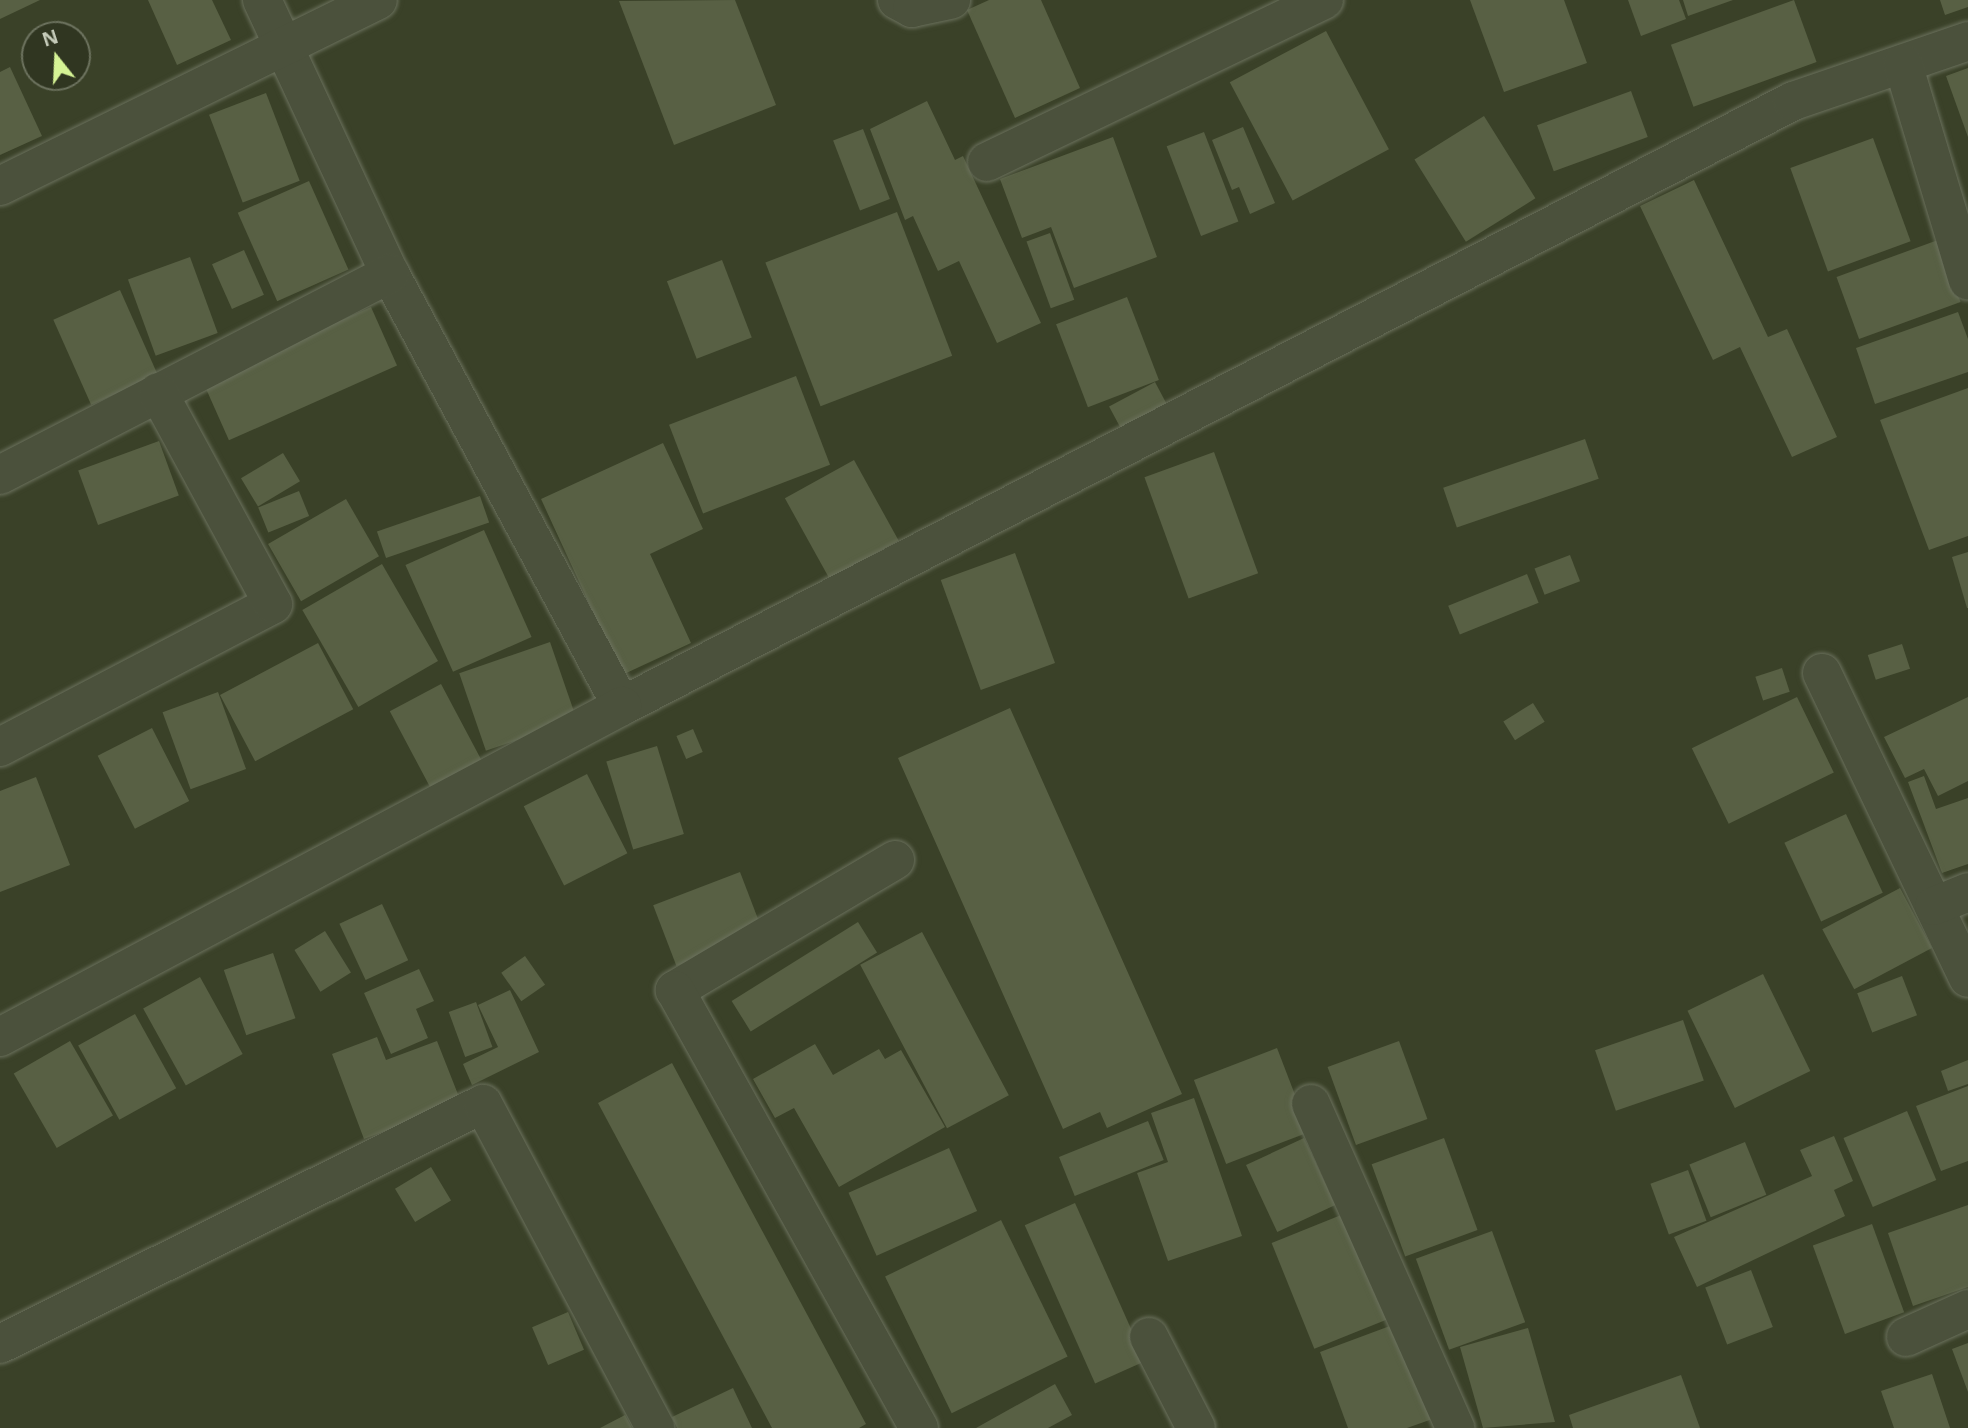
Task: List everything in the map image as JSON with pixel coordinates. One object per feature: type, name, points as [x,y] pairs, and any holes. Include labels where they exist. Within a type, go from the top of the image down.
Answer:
[{"type":"street","points":[[262,0],[390,274],[622,706]]},
{"type":"street","points":[[0,186],[285,49],[378,0]]},
{"type":"street","points":[[897,0],[912,9],[951,0]]},
{"type":"street","points":[[987,162],[1324,0]]},
{"type":"street","points":[[0,1037],[622,706],[1794,101],[1968,41]]},
{"type":"street","points":[[1903,64],[1968,280]]},
{"type":"street","points":[[0,474],[390,274]]},
{"type":"street","points":[[0,747],[273,604],[158,392]]},
{"type":"street","points":[[1822,673],[1968,978]]},
{"type":"street","points":[[895,860],[675,990],[919,1428]]},
{"type":"street","points":[[1934,906],[1968,892]]},
{"type":"street","points":[[0,1344],[483,1104],[655,1428]]},
{"type":"street","points":[[1311,1104],[1455,1428]]},
{"type":"street","points":[[1906,1337],[1968,1309]]},
{"type":"street","points":[[1149,1337],[1196,1428]]},
{"type":"building","points":[[0,0],[40,0],[0,19]]},
{"type":"building","points":[[148,0],[212,0],[231,40],[177,65]]},
{"type":"building","points":[[735,0],[776,105],[674,145],[619,1]]},
{"type":"building","points":[[989,0],[1041,0],[1080,88],[1015,118],[967,10]]},
{"type":"building","points":[[1470,0],[1564,0],[1587,63],[1504,92]]},
{"type":"building","points":[[1628,0],[1679,0],[1686,19],[1641,36]]},
{"type":"building","points":[[1683,0],[1733,0],[1688,16]]},
{"type":"building","points":[[1794,0],[1817,62],[1693,107],[1671,45]]},
{"type":"building","points":[[1940,0],[1968,0],[1968,7],[1945,15]]},
{"type":"building","points":[[1326,31],[1389,149],[1293,200],[1230,82]]},
{"type":"building","points":[[10,67],[42,136],[0,155],[0,72]]},
{"type":"building","points":[[1968,68],[1968,137],[1946,76]]},
{"type":"building","points":[[1631,91],[1648,137],[1554,171],[1537,125]]},
{"type":"building","points":[[266,93],[300,181],[243,203],[209,115]]},
{"type":"building","points":[[927,101],[955,160],[963,156],[1041,323],[997,343],[959,261],[938,271],[913,216],[905,220],[870,129]]},
{"type":"building","points":[[1484,116],[1535,198],[1466,242],[1414,159]]},
{"type":"building","points":[[1243,127],[1275,203],[1250,214],[1239,187],[1232,190],[1212,140]]},
{"type":"building","points":[[863,129],[890,199],[860,210],[833,140]]},
{"type":"building","points":[[1204,132],[1238,222],[1201,236],[1167,146]]},
{"type":"building","points":[[1113,137],[1157,257],[1074,288],[1051,227],[1022,238],[1000,179]]},
{"type":"building","points":[[1873,138],[1911,241],[1828,271],[1790,168]]},
{"type":"building","points":[[1694,180],[1768,337],[1787,329],[1837,437],[1792,457],[1740,347],[1713,360],[1640,206]]},
{"type":"building","points":[[309,181],[348,270],[277,301],[238,213]]},
{"type":"building","points":[[897,212],[952,356],[821,406],[765,263]]},
{"type":"building","points":[[1050,233],[1074,300],[1051,308],[1027,242]]},
{"type":"building","points":[[1938,240],[1961,302],[1859,339],[1837,277]]},
{"type":"building","points":[[244,250],[264,295],[232,309],[212,264]]},
{"type":"building","points":[[190,257],[218,333],[156,356],[128,280]]},
{"type":"building","points":[[722,260],[752,337],[697,359],[667,281]]},
{"type":"building","points":[[120,290],[158,375],[91,405],[53,320]]},
{"type":"building","points":[[1127,297],[1159,380],[1088,407],[1056,324]]},
{"type":"building","points":[[371,307],[397,365],[229,440],[203,382]]},
{"type":"building","points":[[1958,312],[1968,339],[1968,372],[1875,404],[1856,348]]},
{"type":"building","points":[[796,376],[830,465],[703,513],[669,425]]},
{"type":"building","points":[[1155,382],[1166,403],[1120,428],[1109,406]]},
{"type":"building","points":[[1968,388],[1968,536],[1929,550],[1880,420]]},
{"type":"building","points":[[1585,439],[1599,479],[1457,528],[1443,488]]},
{"type":"building","points":[[159,441],[179,496],[98,525],[78,470]]},
{"type":"building","points":[[663,443],[703,529],[650,554],[691,643],[622,675],[541,499]]},
{"type":"building","points":[[1214,452],[1258,573],[1189,599],[1144,477]]},
{"type":"building","points":[[283,453],[300,481],[258,507],[241,478]]},
{"type":"building","points":[[854,460],[899,540],[830,579],[785,498]]},
{"type":"building","points":[[299,491],[309,516],[268,533],[258,507]]},
{"type":"building","points":[[480,496],[489,522],[386,558],[377,531]]},
{"type":"building","points":[[346,499],[379,556],[301,601],[268,544]]},
{"type":"building","points":[[484,530],[532,637],[453,672],[405,565]]},
{"type":"building","points":[[1968,552],[1968,608],[1967,608],[1952,557]]},
{"type":"building","points":[[1015,553],[1055,663],[981,690],[941,580]]},
{"type":"building","points":[[1570,555],[1580,581],[1545,595],[1535,569]]},
{"type":"building","points":[[382,564],[438,661],[358,707],[302,610]]},
{"type":"building","points":[[1527,574],[1539,603],[1460,635],[1448,606]]},
{"type":"building","points":[[550,642],[577,720],[486,751],[459,673]]},
{"type":"building","points":[[318,643],[353,709],[255,761],[220,695]]},
{"type":"building","points":[[1902,644],[1910,669],[1876,680],[1868,655]]},
{"type":"building","points":[[1782,668],[1790,692],[1763,700],[1755,677]]},
{"type":"building","points":[[441,684],[482,762],[431,789],[390,711]]},
{"type":"building","points":[[218,692],[246,769],[191,789],[163,712]]},
{"type":"building","points":[[1797,697],[1834,772],[1729,824],[1692,748]]},
{"type":"building","points":[[1968,697],[1968,781],[1938,796],[1924,769],[1905,778],[1884,737]]},
{"type":"building","points":[[1533,703],[1545,722],[1515,740],[1503,722]]},
{"type":"building","points":[[1010,708],[1182,1094],[1107,1128],[1100,1112],[1063,1129],[898,758]]},
{"type":"building","points":[[152,728],[189,801],[135,829],[98,756]]},
{"type":"building","points":[[693,729],[703,752],[686,759],[676,736]]},
{"type":"building","points":[[657,746],[684,834],[633,849],[606,761]]},
{"type":"building","points":[[587,774],[627,853],[564,886],[524,806]]},
{"type":"building","points":[[1924,776],[1936,809],[1968,798],[1968,864],[1942,873],[1908,782]]},
{"type":"building","points":[[36,777],[70,865],[0,892],[0,791]]},
{"type":"building","points":[[1846,814],[1883,893],[1821,922],[1784,843]]},
{"type":"building","points":[[740,872],[763,933],[676,966],[653,905]]},
{"type":"building","points":[[1900,888],[1932,948],[1854,989],[1822,929]]},
{"type":"building","points":[[382,904],[408,960],[366,980],[339,924]]},
{"type":"building","points":[[858,922],[877,953],[751,1031],[732,1001]]},
{"type":"building","points":[[325,931],[351,973],[320,992],[294,950]]},
{"type":"building","points":[[922,932],[1009,1095],[947,1128],[860,965]]},
{"type":"building","points":[[273,953],[295,1018],[246,1035],[224,970]]},
{"type":"building","points":[[525,956],[545,985],[521,1001],[501,973]]},
{"type":"building","points":[[419,969],[434,1001],[416,1009],[428,1038],[391,1054],[364,993]]},
{"type":"building","points":[[1763,974],[1810,1071],[1735,1108],[1688,1011]]},
{"type":"building","points":[[1902,976],[1917,1015],[1872,1032],[1857,993]]},
{"type":"building","points":[[200,977],[243,1054],[186,1085],[143,1009]]},
{"type":"building","points":[[510,990],[539,1052],[472,1085],[463,1064],[498,1047],[478,1005]]},
{"type":"building","points":[[476,1002],[492,1047],[465,1057],[449,1012]]},
{"type":"building","points":[[135,1014],[176,1088],[119,1120],[78,1046]]},
{"type":"building","points":[[1683,1020],[1704,1081],[1616,1111],[1595,1050]]},
{"type":"building","points":[[377,1037],[386,1060],[437,1041],[461,1102],[364,1139],[332,1054]]},
{"type":"building","points":[[70,1041],[113,1115],[57,1148],[14,1074]]},
{"type":"building","points":[[1399,1041],[1427,1119],[1356,1145],[1328,1067]]},
{"type":"building","points":[[815,1044],[833,1075],[879,1049],[885,1059],[901,1050],[945,1127],[839,1187],[794,1108],[775,1118],[753,1079]]},
{"type":"building","points":[[1277,1048],[1309,1132],[1226,1164],[1194,1080]]},
{"type":"building","points":[[1968,1060],[1968,1084],[1948,1091],[1941,1071]]},
{"type":"building","points":[[672,1063],[866,1424],[859,1428],[772,1428],[598,1103]]},
{"type":"building","points":[[1968,1086],[1968,1161],[1941,1171],[1916,1106]]},
{"type":"building","points":[[1194,1098],[1242,1236],[1168,1261],[1137,1173],[1168,1162],[1151,1113]]},
{"type":"building","points":[[1907,1111],[1936,1180],[1873,1207],[1843,1138]]},
{"type":"building","points":[[1148,1121],[1164,1160],[1075,1196],[1059,1157]]},
{"type":"building","points":[[1834,1136],[1853,1181],[1834,1190],[1845,1216],[1697,1287],[1674,1237],[1812,1176],[1800,1150]]},
{"type":"building","points":[[1304,1138],[1335,1205],[1277,1232],[1246,1165]]},
{"type":"building","points":[[1444,1138],[1478,1230],[1405,1256],[1372,1164]]},
{"type":"building","points":[[1745,1142],[1766,1195],[1711,1217],[1689,1164]]},
{"type":"building","points":[[949,1148],[977,1211],[877,1256],[849,1193]]},
{"type":"building","points":[[431,1167],[451,1200],[415,1222],[395,1189]]},
{"type":"building","points":[[1688,1170],[1706,1221],[1669,1234],[1650,1184]]},
{"type":"building","points":[[1075,1203],[1145,1361],[1095,1383],[1025,1225]]},
{"type":"building","points":[[1968,1205],[1968,1287],[1913,1306],[1888,1233]]},
{"type":"building","points":[[1356,1209],[1399,1315],[1314,1349],[1272,1243]]},
{"type":"building","points":[[1001,1220],[1068,1357],[952,1413],[885,1277]]},
{"type":"building","points":[[1872,1224],[1904,1312],[1845,1334],[1813,1246]]},
{"type":"building","points":[[1492,1231],[1525,1322],[1449,1350],[1416,1259]]},
{"type":"building","points":[[1751,1270],[1773,1327],[1727,1345],[1705,1288]]},
{"type":"building","points":[[568,1312],[584,1350],[548,1365],[532,1327]]},
{"type":"building","points":[[1406,1320],[1441,1416],[1407,1428],[1348,1428],[1320,1352]]},
{"type":"building","points":[[1528,1328],[1555,1422],[1483,1428],[1460,1347]]},
{"type":"building","points":[[1968,1343],[1968,1392],[1952,1349]]},
{"type":"building","points":[[1932,1374],[1950,1428],[1894,1428],[1881,1391]]},
{"type":"building","points":[[1681,1375],[1700,1428],[1573,1428],[1569,1415]]},
{"type":"building","points":[[1055,1384],[1072,1415],[1048,1428],[976,1428]]},
{"type":"building","points":[[733,1388],[752,1428],[677,1428],[672,1417]]},
{"type":"building","points":[[625,1415],[632,1428],[600,1428]]}]
